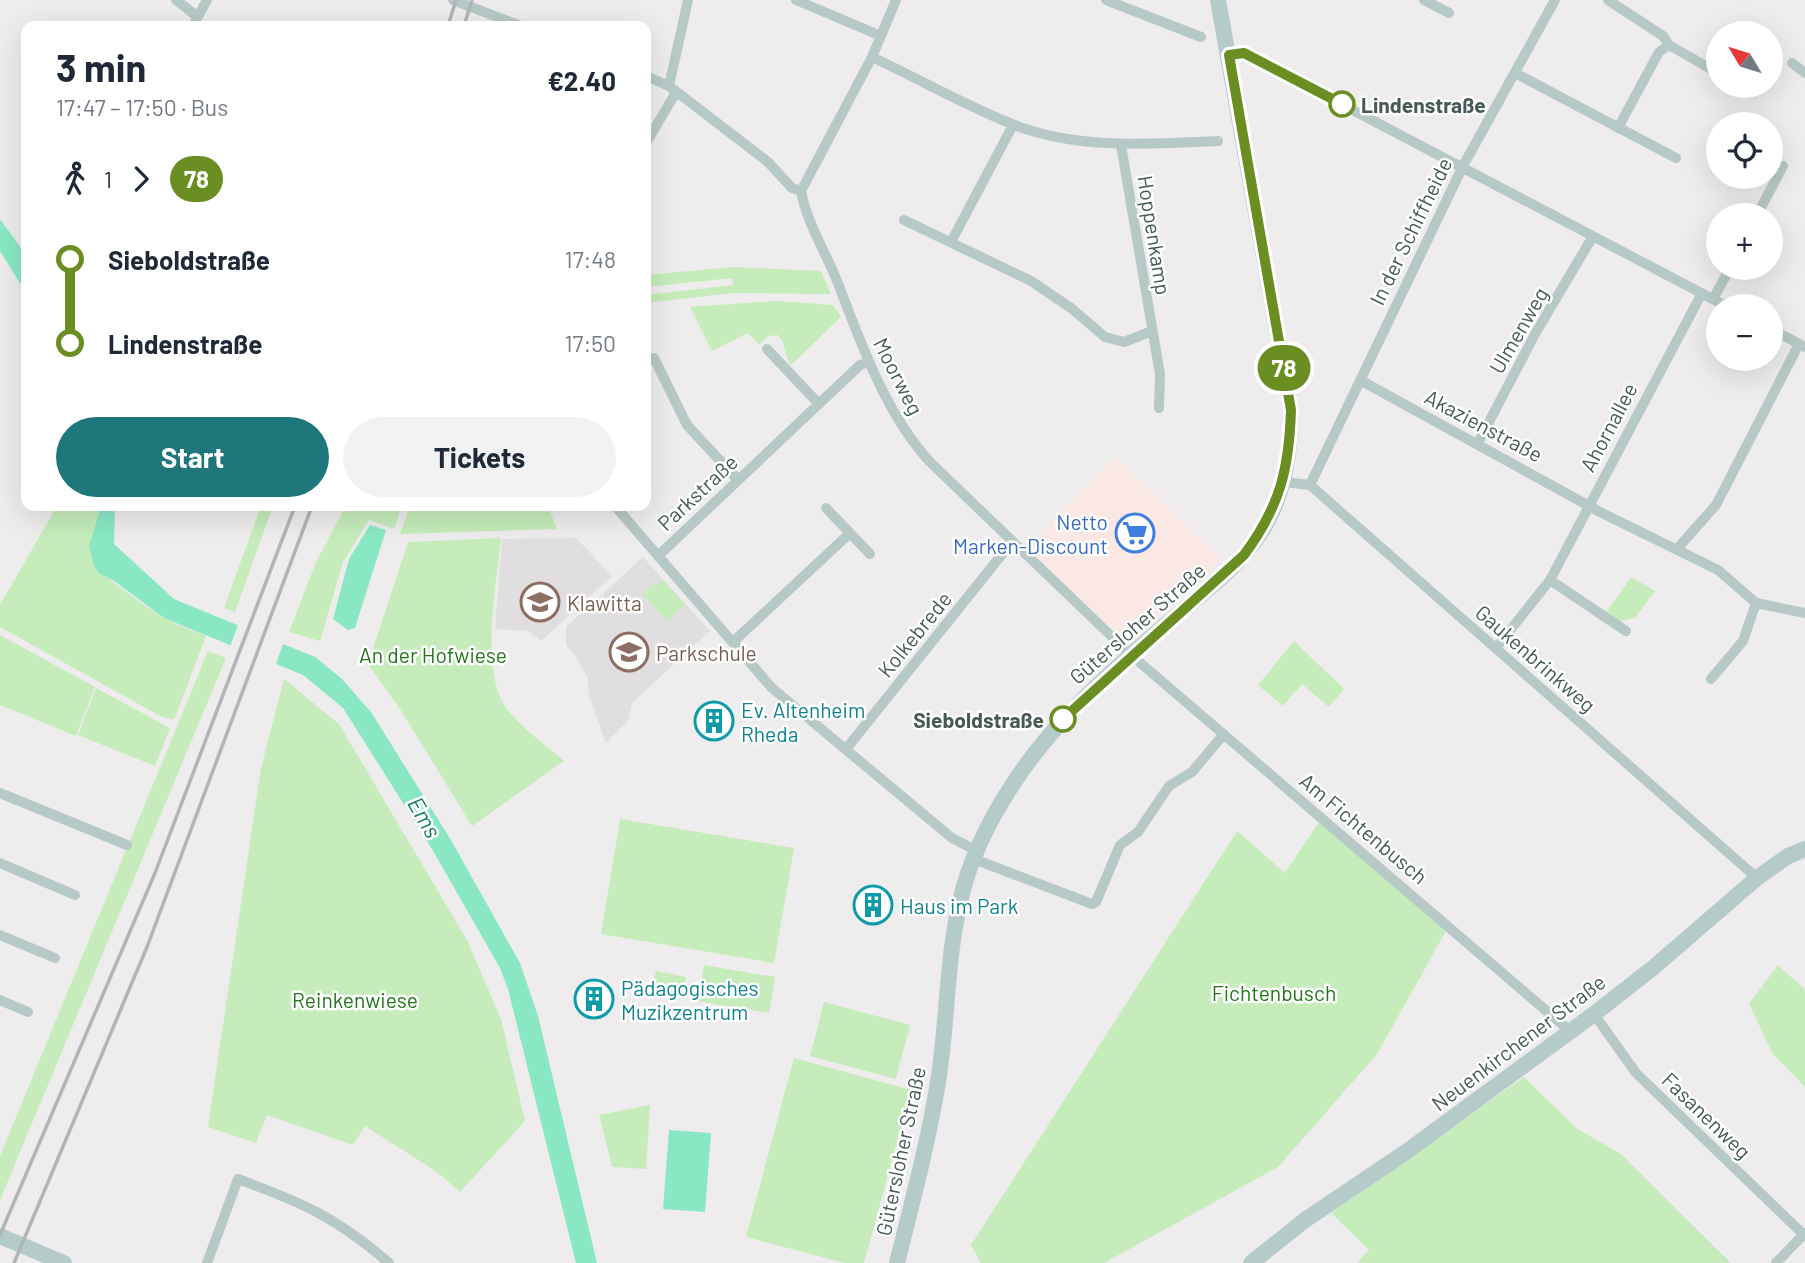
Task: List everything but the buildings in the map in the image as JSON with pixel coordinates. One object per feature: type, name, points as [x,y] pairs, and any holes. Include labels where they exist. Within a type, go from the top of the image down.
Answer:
[{"type":"main road","name":"Gütersloher Straße","points":[[897,1263],[923,1160],[939,1081],[961,898],[975,855],[994,815],[1041,744],[1080,701],[1244,555],[1266,524],[1284,482],[1290,444],[1291,410],[1218,0]]},
{"type":"main road","name":"Neuenkirchener Straße","points":[[1251,1263],[1305,1220],[1406,1152],[1594,1014],[1757,878],[1788,856],[1805,849]]},
{"type":"main road","points":[[0,1236],[64,1263]]},
{"type":"street","points":[[177,0],[194,21]]},
{"type":"street","points":[[196,21],[207,0]]},
{"type":"street","points":[[453,0],[508,21]]},
{"type":"street","points":[[651,133],[672,90],[688,0]]},
{"type":"street","points":[[796,0],[881,36]]},
{"type":"street","points":[[801,191],[873,57],[896,0]]},
{"type":"street","points":[[1106,0],[1201,37]]},
{"type":"street","points":[[1424,0],[1449,13]]},
{"type":"street","name":"In der Schiffheide","points":[[1310,485],[1462,166],[1555,0]]},
{"type":"street","points":[[1608,0],[1663,36],[1669,45],[1706,66]]},
{"type":"street","points":[[1618,128],[1659,52],[1669,45]]},
{"type":"street","points":[[1229,55],[1244,53],[1706,295]]},
{"type":"street","points":[[873,57],[1013,125],[1052,135],[1121,145],[1218,141]]},
{"type":"street","points":[[1792,63],[1805,73]]},
{"type":"street","points":[[1515,73],[1675,158]]},
{"type":"street","name":"Moorweg","points":[[651,79],[672,90],[737,138],[768,162],[792,188],[801,191],[869,362],[908,435],[923,454],[1011,544],[1131,655]]},
{"type":"street","points":[[952,240],[1013,125]]},
{"type":"street","name":"Hoppenkamp","points":[[1121,145],[1160,373],[1159,408]]},
{"type":"street","points":[[904,219],[952,240],[1031,281],[1071,308],[1105,337],[1124,342],[1152,331]]},
{"type":"street","name":"Ulmenweg","points":[[1478,443],[1535,334],[1593,236]]},
{"type":"street","name":"Ahornallee","points":[[1496,648],[1550,580],[1702,293]]},
{"type":"street","points":[[1677,549],[1716,505],[1802,346],[1783,336]]},
{"type":"street","points":[[767,349],[819,404]]},
{"type":"street","points":[[654,358],[687,425],[738,480]]},
{"type":"street","name":"Parkstraße","points":[[869,362],[860,365],[658,556],[772,688],[975,855]]},
{"type":"street","name":"Akazienstraße","points":[[1360,380],[1590,504],[1600,512],[1718,570],[1756,603]]},
{"type":"street","points":[[1284,482],[1310,485]]},
{"type":"street","name":"Gaukenbrinkweg","points":[[1310,485],[1757,878]]},
{"type":"street","points":[[826,508],[870,554]]},
{"type":"street","points":[[619,511],[658,556]]},
{"type":"street","points":[[733,642],[850,533]]},
{"type":"street","name":"Kolkebrede","points":[[846,749],[1011,544]]},
{"type":"street","points":[[1550,580],[1626,631]]},
{"type":"street","points":[[1711,679],[1744,641],[1756,603],[1805,613]]},
{"type":"street","name":"Am Fichtenbusch","points":[[1131,655],[1570,1031]]},
{"type":"street","points":[[975,855],[1092,904],[1096,902],[1120,845],[1138,832],[1169,786],[1192,772],[1224,734]]},
{"type":"street","points":[[0,793],[127,845]]},
{"type":"street","points":[[0,863],[75,894]]},
{"type":"street","points":[[0,935],[55,958]]},
{"type":"street","points":[[0,1000],[28,1012]]},
{"type":"street","name":"Fasanenweg","points":[[1594,1014],[1636,1073],[1804,1234],[1776,1263]]},
{"type":"street","points":[[207,1263],[238,1178],[330,1217],[354,1233],[389,1263]]},
{"type":"shaded area","points":[[1115,458],[1222,559],[1127,641],[1027,549]]},
{"type":"shaded area","name":"Klawitta","points":[[576,538],[612,576],[541,641],[529,631],[495,629],[502,539]]},
{"type":"shaded area","name":"Parkschule","points":[[643,557],[710,631],[632,703],[628,721],[606,743],[589,696],[588,679],[577,658],[566,645],[566,627]]},
{"type":"green space","points":[[734,267],[821,271],[831,294],[732,293],[651,302],[651,294],[733,285],[732,278],[651,286],[651,275]]},
{"type":"green space","points":[[776,301],[833,305],[841,317],[791,365],[778,335],[768,336],[759,345],[748,333],[712,351],[690,307]]},
{"type":"green space","points":[[54,511],[99,511],[90,550],[93,564],[160,615],[206,636],[174,720],[162,717],[0,627],[0,605]]},
{"type":"green space","points":[[259,511],[271,511],[235,612],[224,608]]},
{"type":"green space","points":[[343,511],[400,511],[394,529],[369,520],[343,562],[320,641],[289,632],[316,562]]},
{"type":"green space","points":[[408,511],[550,511],[557,529],[400,534]]},
{"type":"green space","name":"An der Hofwiese","points":[[501,538],[492,627],[494,673],[499,693],[507,709],[520,723],[564,761],[472,826],[402,712],[368,664],[408,542]]},
{"type":"green space","points":[[1631,577],[1655,591],[1635,618],[1620,621],[1607,612]]},
{"type":"green space","points":[[663,580],[685,604],[667,621],[642,594],[654,583],[657,585]]},
{"type":"green space","points":[[0,635],[95,687],[76,736],[0,705]]},
{"type":"green space","points":[[1294,641],[1344,689],[1329,707],[1302,684],[1283,706],[1258,685]]},
{"type":"green space","points":[[208,651],[226,658],[0,1200],[0,1156]]},
{"type":"green space","name":"Reinkenwiese","points":[[284,679],[339,724],[468,942],[501,1019],[525,1121],[460,1192],[437,1172],[365,1126],[353,1145],[267,1115],[256,1143],[208,1127],[261,768]]},
{"type":"green space","points":[[96,688],[170,728],[155,766],[78,735]]},
{"type":"green space","points":[[620,819],[794,848],[774,963],[601,934]]},
{"type":"green space","name":"Fichtenbusch","points":[[1319,822],[1446,931],[1377,1054],[1278,1167],[1104,1263],[981,1263],[971,1245],[1237,831],[1285,873]]},
{"type":"green space","points":[[704,965],[775,977],[769,1013],[698,1001]]},
{"type":"green space","points":[[1778,965],[1805,990],[1805,1087],[1773,1054],[1749,1004]]},
{"type":"green space","points":[[656,971],[686,977],[682,996],[652,990]]},
{"type":"green space","points":[[824,1002],[910,1025],[896,1079],[810,1056]]},
{"type":"green space","points":[[794,1058],[911,1090],[864,1263],[845,1263],[746,1237]]},
{"type":"green space","points":[[1524,1077],[1576,1128],[1621,1154],[1731,1263],[1357,1263],[1369,1250],[1331,1213]]},
{"type":"green space","points":[[650,1105],[646,1169],[612,1167],[599,1115]]},
{"type":"water","points":[[0,219],[21,248],[21,285],[0,251]]},
{"type":"water","name":"Ems","points":[[100,511],[115,511],[114,544],[174,599],[315,657],[341,678],[371,712],[451,840],[520,963],[538,1016],[597,1263],[576,1263],[508,989],[500,968],[432,849],[343,708],[303,675],[164,618],[99,573],[93,564],[89,546]]},
{"type":"water","points":[[370,525],[386,530],[355,628],[348,630],[333,619],[349,559]]},
{"type":"water","points":[[669,1130],[711,1133],[705,1212],[663,1209]]},
{"type":"pier","points":[[239,622],[284,641],[275,667],[229,649]]},
{"type":"railway","points":[[450,21],[456,0]]},
{"type":"railway","points":[[466,21],[472,0]]},
{"type":"railway","points":[[0,1235],[155,873],[293,511]]},
{"type":"railway","points":[[14,1263],[147,947],[310,511]]},
{"type":"bus line","name":"78","points":[[1063,719],[1244,555],[1266,524],[1284,482],[1290,444],[1291,410],[1229,55],[1244,53],[1342,104]]},
{"type":"place","name":"Lindenstraße","points":[[1342,104]]},
{"type":"place","name":"Netto Marken-Discount","points":[[1135,533]]},
{"type":"place","name":"Klawitta","points":[[540,602]]},
{"type":"place","name":"Parkschule","points":[[629,652]]},
{"type":"place","name":"Sieboldstraße","points":[[1063,719]]},
{"type":"place","name":"Ev. Altenheim Rheda","points":[[714,721]]},
{"type":"place","name":"Haus im Park","points":[[873,905]]},
{"type":"place","name":"Pädagogisches Muzikzentrum","points":[[594,999]]}]
